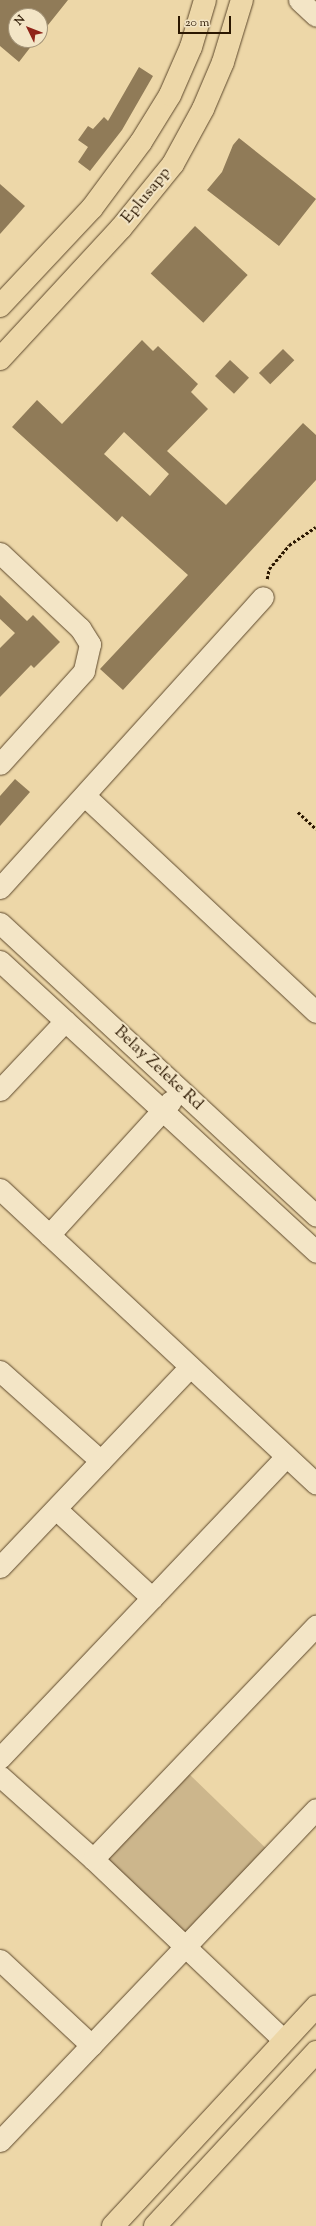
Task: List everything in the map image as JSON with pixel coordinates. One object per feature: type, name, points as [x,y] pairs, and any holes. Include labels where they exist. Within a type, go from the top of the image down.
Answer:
[{"type":"main road","points":[[0,306],[92,208],[141,142],[176,81],[191,47],[205,0]]},
{"type":"main road","name":"Eplusapp","points":[[0,359],[121,228],[173,164],[209,96],[223,62],[242,0]]},
{"type":"main road","points":[[113,2226],[316,2007]]},
{"type":"main road","points":[[154,2226],[316,2052]]},
{"type":"street","points":[[299,0],[316,16]]},
{"type":"street","points":[[0,553],[80,628],[90,644],[84,671],[0,764]]},
{"type":"street","points":[[0,888],[263,598]]},
{"type":"street","points":[[85,796],[316,1012]]},
{"type":"street","name":"Belay Zeleke Rd","points":[[0,923],[316,1216]]},
{"type":"street","name":"Belay Zeleke Rd","points":[[0,961],[316,1252]]},
{"type":"street","points":[[0,1090],[65,1021]]},
{"type":"street","points":[[49,1235],[181,1090]]},
{"type":"street","points":[[0,1189],[316,1484]]},
{"type":"street","points":[[2,1561],[56,1509],[190,1367]]},
{"type":"street","points":[[0,1371],[102,1461]]},
{"type":"street","points":[[0,1758],[286,1457]]},
{"type":"street","points":[[56,1509],[152,1598]]},
{"type":"street","points":[[93,1859],[316,1626]]},
{"type":"street","points":[[0,1776],[93,1859],[284,2040]]},
{"type":"street","points":[[1,2139],[316,1809]]},
{"type":"street","points":[[0,1960],[91,2045]]},
{"type":"path","points":[[263,598],[269,569],[290,545],[316,527]]},
{"type":"path","points":[[298,812],[316,829]]},
{"type":"shaded area","points":[[188,1773],[266,1849],[184,1934],[105,1859]]},
{"type":"building","points":[[0,0],[68,0],[48,25],[48,8],[8,8],[8,48],[30,48],[19,62],[0,46]]},
{"type":"building","points":[[139,67],[153,76],[122,130],[90,171],[78,162],[88,147],[78,140],[88,126],[93,129],[104,117],[108,121]]},
{"type":"building","points":[[239,138],[316,199],[279,246],[207,190],[222,172],[233,145]]},
{"type":"building","points":[[0,184],[25,206],[0,234]]},
{"type":"building","points":[[195,226],[248,275],[203,323],[151,274]]},
{"type":"building","points":[[142,340],[153,351],[158,346],[198,384],[191,392],[208,409],[167,451],[226,505],[303,423],[316,435],[316,480],[123,690],[100,669],[188,575],[122,516],[117,522],[12,427],[37,400],[62,424]],"holes":[[[124,432],[169,474],[150,496],[104,454]]]},
{"type":"building","points":[[283,349],[294,360],[270,384],[259,373]]},
{"type":"building","points":[[230,360],[249,378],[234,394],[215,376]]},
{"type":"building","points":[[0,595],[27,621],[33,615],[60,642],[34,668],[31,665],[0,697],[0,648],[15,633],[0,619]]},
{"type":"building","points":[[15,779],[30,792],[0,826],[0,796]]}]
